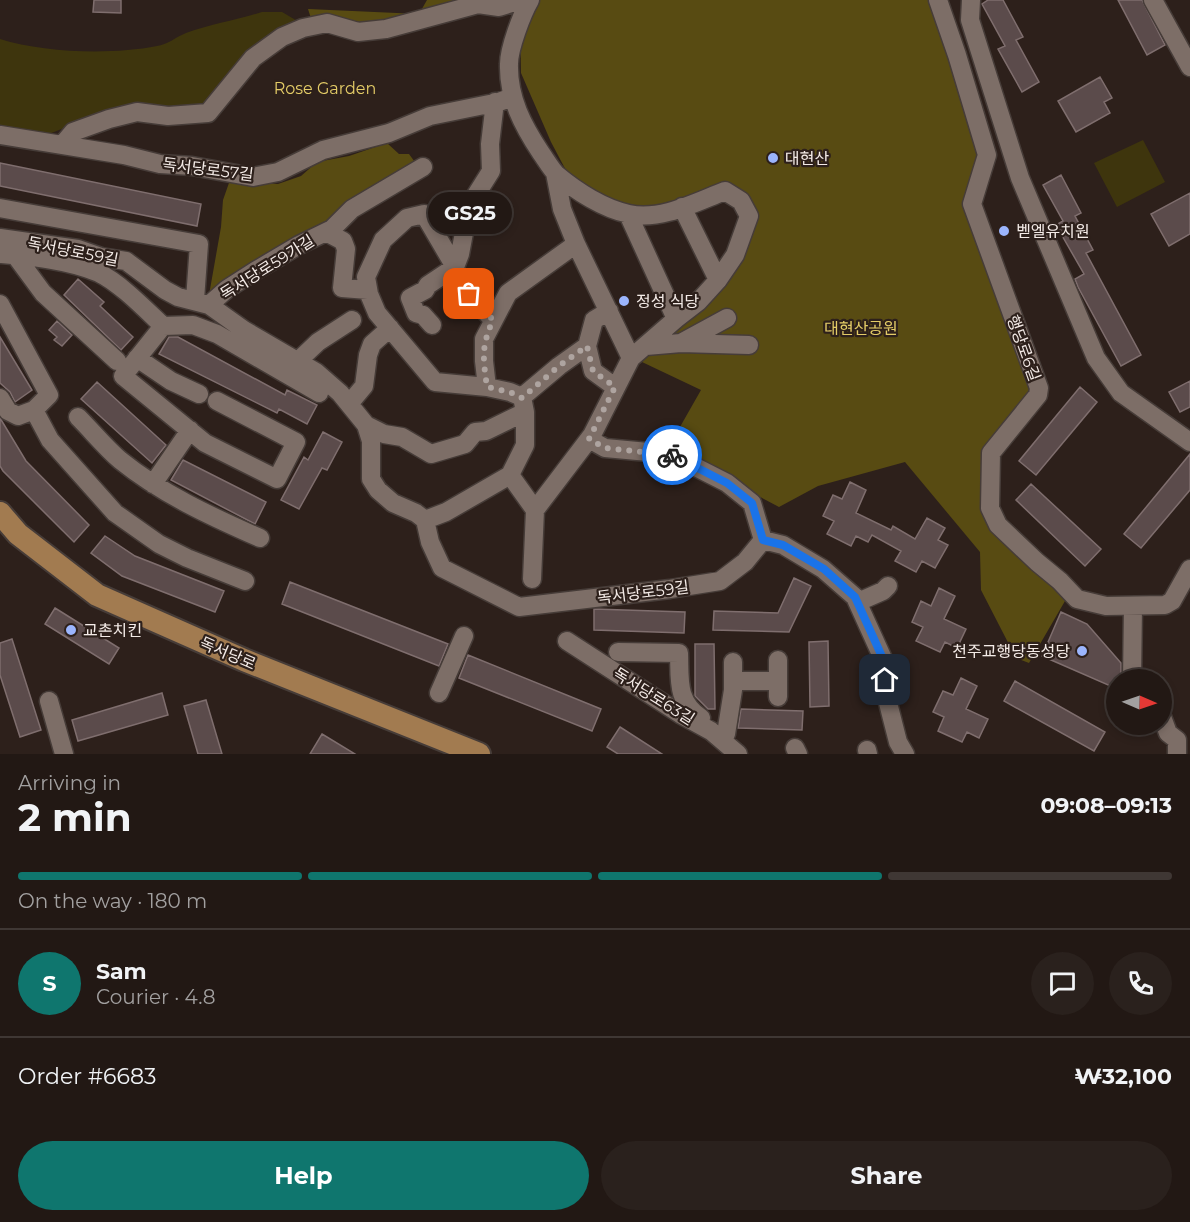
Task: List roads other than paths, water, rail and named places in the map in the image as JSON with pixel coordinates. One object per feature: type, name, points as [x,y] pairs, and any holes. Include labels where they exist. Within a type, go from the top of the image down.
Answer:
[{"type":"main road","name":"독서당로","points":[[0,513],[18,534],[97,595],[244,660],[479,754]]},
{"type":"street","points":[[63,144],[73,132],[136,112],[168,116],[208,113],[253,57],[282,37],[303,28],[327,23],[358,32],[386,29],[478,4],[499,7],[521,0]]},
{"type":"street","points":[[432,325],[423,315],[416,313],[410,298],[425,290],[428,285],[455,267],[460,254],[469,206],[491,171],[490,144],[504,99],[508,63],[523,12],[530,0]]},
{"type":"street","name":"행당로6길","points":[[938,0],[987,155],[972,204],[1039,387],[1038,395],[991,453],[990,508],[998,525],[1077,599],[1106,606],[1165,605],[1172,601],[1190,569]]},
{"type":"street","points":[[971,0],[970,20],[1020,178],[1096,358],[1121,393],[1190,442]]},
{"type":"street","points":[[1153,0],[1190,67]]},
{"type":"street","points":[[504,99],[555,174],[562,209],[576,244],[631,358]]},
{"type":"street","name":"독서당로57길","points":[[0,135],[124,155],[160,164],[192,166],[253,177],[278,172],[323,150],[389,133],[429,116],[504,99]]},
{"type":"street","name":"독서당로59가길","points":[[202,302],[332,229],[352,209],[423,166]]},
{"type":"street","points":[[532,579],[535,510],[589,439],[631,358],[698,302],[718,280],[735,255],[749,216],[741,201],[725,191],[650,216],[628,214],[594,200],[555,174]]},
{"type":"street","points":[[682,207],[718,280]]},
{"type":"street","points":[[0,208],[199,244],[202,302]]},
{"type":"street","points":[[425,520],[447,512],[510,475],[525,445],[523,405],[510,392],[487,387],[435,382],[377,313],[368,290],[366,277],[383,240],[407,218],[424,214],[455,267],[457,280],[493,320]]},
{"type":"street","points":[[628,214],[675,319]]},
{"type":"street","name":"독서당로59가길","points":[[326,232],[343,241],[346,249],[342,288],[368,290]]},
{"type":"street","name":"독서당로59길","points":[[0,238],[78,249],[101,257],[126,261],[165,290],[178,297],[202,302],[244,330],[316,372],[340,393],[366,425],[371,441],[371,479],[378,490],[393,503],[416,513],[425,520],[430,542],[442,568],[519,607],[720,581],[745,562],[763,540]]},
{"type":"street","points":[[487,387],[484,339],[508,293],[576,244]]},
{"type":"street","points":[[8,255],[68,262],[101,274],[164,326],[193,325],[217,334],[319,393]]},
{"type":"street","points":[[8,255],[43,293],[117,362]]},
{"type":"street","points":[[0,304],[49,396],[34,410],[18,416],[8,411],[0,398]]},
{"type":"street","points":[[609,311],[594,320],[587,346],[593,371],[615,387]]},
{"type":"street","points":[[681,343],[727,318]]},
{"type":"street","points":[[298,361],[318,342],[352,320]]},
{"type":"street","points":[[164,326],[123,376],[205,443],[277,479],[296,442],[217,401]]},
{"type":"street","points":[[349,404],[364,386],[368,355],[372,344],[390,328]]},
{"type":"street","points":[[646,346],[681,343],[749,345]]},
{"type":"street","points":[[366,425],[384,434],[402,437],[431,454],[465,444],[475,432],[486,431],[523,405],[559,366],[587,346]]},
{"type":"street","points":[[137,358],[171,381],[199,394]]},
{"type":"street","points":[[34,410],[50,440],[115,513],[159,544],[245,581]]},
{"type":"street","points":[[78,417],[118,458],[153,484],[195,509],[260,538]]},
{"type":"street","points":[[153,484],[190,430]]},
{"type":"street","points":[[589,439],[605,448],[670,454],[727,483],[752,503],[763,540],[783,545],[824,569],[855,597],[884,661],[887,699],[898,742],[905,754]]},
{"type":"street","points":[[510,475],[535,510]]},
{"type":"street","points":[[858,602],[883,591],[888,586]]},
{"type":"street","points":[[1132,669],[1133,606]]},
{"type":"street","points":[[439,693],[464,636]]},
{"type":"street","name":"독서당로63길","points":[[567,641],[680,714],[711,731],[738,754]]},
{"type":"street","points":[[618,652],[678,653],[680,693],[690,711],[726,734],[751,754]]},
{"type":"street","points":[[733,681],[778,689],[778,660]]},
{"type":"street","points":[[726,734],[733,681],[733,662]]},
{"type":"street","points":[[49,701],[64,754]]},
{"type":"street","points":[[1171,735],[1177,740],[1177,754]]},
{"type":"place","name":"대현산","points":[[773,158]]},
{"type":"place","name":"벧엘유치원","points":[[1004,231]]},
{"type":"place","name":"GS25","points":[[469,294]]},
{"type":"place","name":"정성 식당","points":[[624,301]]},
{"type":"place","name":"교촌치킨","points":[[71,630]]},
{"type":"place","name":"천주교행당동성당","points":[[1082,651]]},
{"type":"park label","name":"Rose Garden","points":[[325,88]]},
{"type":"park label","name":"대현산공원","points":[[861,328]]}]
